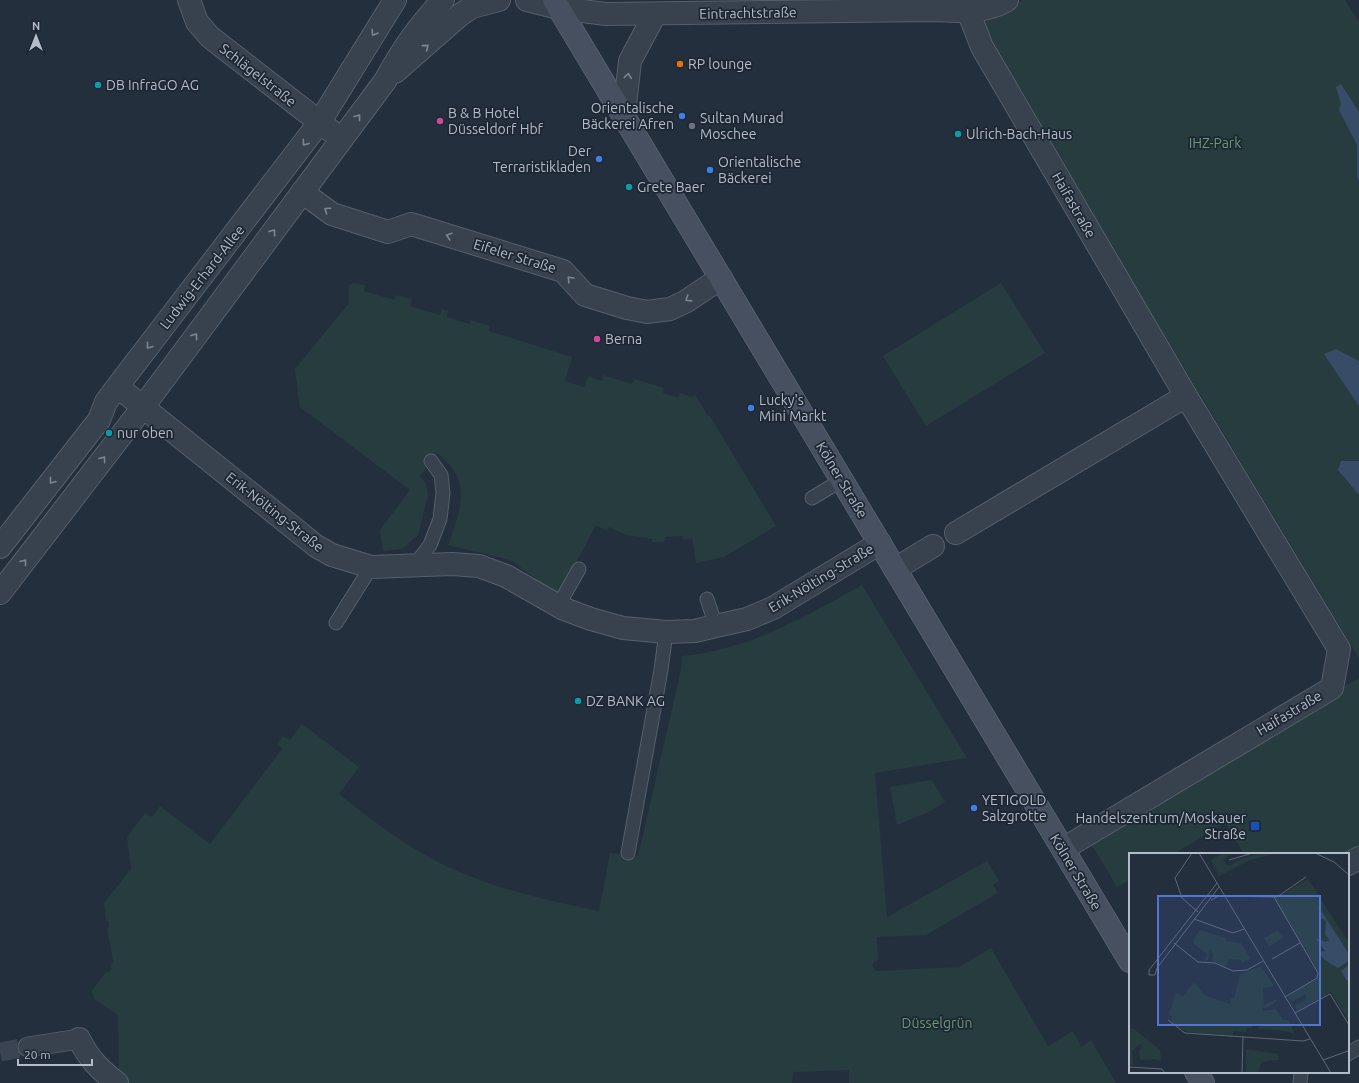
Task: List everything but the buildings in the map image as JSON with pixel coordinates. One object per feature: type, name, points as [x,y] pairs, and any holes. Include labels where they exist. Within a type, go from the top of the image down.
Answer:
[{"type":"main road","name":"Kölner Straße","points":[[557,4],[1129,959]]},
{"type":"main road","points":[[1197,1073],[1203,1083]]},
{"type":"street","name":"Schlägelstraße","points":[[189,0],[197,22],[210,37],[319,123],[342,138]]},
{"type":"street","name":"Ludwig-Erhard-Allee","points":[[0,547],[99,420],[106,402],[319,123],[395,0]]},
{"type":"street","name":"Ludwig-Erhard-Allee","points":[[0,593],[143,406],[385,81],[402,50],[423,21],[443,0]]},
{"type":"street","name":"Ludwig-Erhard-Allee","points":[[385,81],[431,43],[460,15],[472,7],[499,0]]},
{"type":"street","points":[[527,0],[557,4]]},
{"type":"street","name":"Eintrachtstraße","points":[[557,4],[606,14],[655,14],[932,10],[968,11],[995,7],[1007,0]]},
{"type":"street","name":"Haifastraße","points":[[968,11],[982,47],[1186,396],[1339,649],[1332,688],[1063,849]]},
{"type":"street","points":[[624,114],[630,61],[655,14]]},
{"type":"street","name":"Eifeler Straße","points":[[302,192],[332,214],[388,232],[411,224],[562,271],[585,295],[627,308],[647,312],[670,309],[685,302],[721,278]]},
{"type":"street","name":"Erik-Nölting-Straße","points":[[118,387],[316,546],[332,556],[371,567],[452,564],[479,566],[506,576],[558,606],[606,624],[623,628],[666,632],[696,631],[747,619],[773,608],[880,543]]},
{"type":"street","points":[[956,532],[1186,396]]},
{"type":"street","points":[[895,569],[933,546]]},
{"type":"street","points":[[1349,863],[1359,858]]},
{"type":"street","points":[[28,1047],[79,1039],[87,1056],[102,1072],[117,1083]]},
{"type":"lane","points":[[414,566],[430,545],[440,519],[442,487],[441,476],[431,461]]},
{"type":"lane","points":[[812,498],[842,480]]},
{"type":"lane","points":[[336,623],[371,567]]},
{"type":"lane","points":[[558,606],[579,569]]},
{"type":"lane","points":[[707,599],[716,626]]},
{"type":"lane","points":[[628,853],[661,670],[666,632]]},
{"type":"lane","points":[[1349,1053],[1359,1047]]},
{"type":"lane","points":[[1300,1083],[1301,1073]]},
{"type":"green space","name":"IHZ-Park","points":[[1023,0],[1345,0],[1359,22],[1359,658],[978,27]]},
{"type":"green space","points":[[354,283],[365,285],[364,291],[394,300],[396,295],[412,299],[410,306],[440,315],[442,309],[448,311],[447,317],[469,324],[471,320],[490,326],[489,331],[572,357],[565,381],[584,387],[588,376],[602,381],[603,375],[632,384],[634,379],[664,388],[663,393],[678,398],[680,393],[691,397],[695,395],[708,416],[710,416],[776,526],[724,557],[696,563],[692,538],[683,540],[682,536],[665,537],[664,542],[652,542],[652,539],[626,535],[609,527],[607,531],[596,525],[560,593],[540,582],[511,560],[448,545],[460,507],[460,485],[456,474],[449,464],[437,453],[420,476],[426,484],[428,494],[418,535],[402,549],[383,551],[380,530],[410,490],[300,407],[295,369],[349,303],[349,285]]},
{"type":"green space","points":[[1001,283],[1045,353],[926,426],[883,356]]},
{"type":"green space","name":"Düsselgrün","points":[[862,585],[967,758],[875,773],[887,917],[987,861],[999,881],[993,885],[998,893],[926,935],[877,937],[878,960],[872,965],[875,971],[959,967],[991,948],[1048,1046],[1073,1031],[1081,1047],[1091,1040],[1116,1083],[849,1083],[849,1070],[793,1072],[792,1083],[128,1083],[119,1077],[118,1015],[94,999],[93,993],[91,992],[106,972],[108,973],[112,968],[110,967],[113,961],[107,928],[109,927],[109,921],[106,921],[104,903],[131,869],[127,837],[145,813],[152,817],[160,806],[210,844],[282,749],[277,744],[283,736],[290,740],[302,724],[359,767],[339,794],[405,843],[433,860],[485,882],[541,898],[599,911],[610,853],[638,856],[681,670],[682,656],[731,647],[754,639],[797,620]]},
{"type":"green space","points":[[1359,678],[1359,849],[1349,854],[1243,853],[1225,823],[1176,853],[1129,853],[1129,881],[1117,887],[1089,840]]},
{"type":"green space","points":[[932,780],[945,802],[931,811],[897,825],[890,787]]},
{"type":"water","points":[[1341,84],[1359,112],[1359,180],[1357,177],[1357,145],[1339,110],[1341,104],[1336,87]]},
{"type":"water","points":[[1336,349],[1359,361],[1359,406],[1324,354]]},
{"type":"water","points":[[1341,461],[1359,461],[1359,495],[1338,470]]},
{"type":"tunnel","points":[[0,1052],[28,1047]]},
{"type":"place","name":"RP lounge","points":[[680,64]]},
{"type":"place","name":"DB InfraGO AG","points":[[98,85]]},
{"type":"place","name":"Orientalische Bäckerei Afren","points":[[682,116]]},
{"type":"place","name":"B & B Hotel Düsseldorf Hbf","points":[[440,121]]},
{"type":"place","name":"Sultan Murad Moschee","points":[[692,126]]},
{"type":"place","name":"Ulrich-Bach-Haus","points":[[958,134]]},
{"type":"place","name":"Der Terraristikladen","points":[[599,159]]},
{"type":"place","name":"Orientalische Bäckerei","points":[[710,170]]},
{"type":"place","name":"Grete Baer","points":[[629,187]]},
{"type":"place","name":"Berna","points":[[597,339]]},
{"type":"place","name":"Lucky's Mini Markt","points":[[751,408]]},
{"type":"place","name":"nur oben","points":[[109,433]]},
{"type":"place","name":"DZ BANK AG","points":[[578,701]]},
{"type":"place","name":"YETIGOLD Salzgrotte","points":[[974,808]]},
{"type":"place","name":"Handelszentrum/Moskauer Straße","points":[[1255,826]]}]
